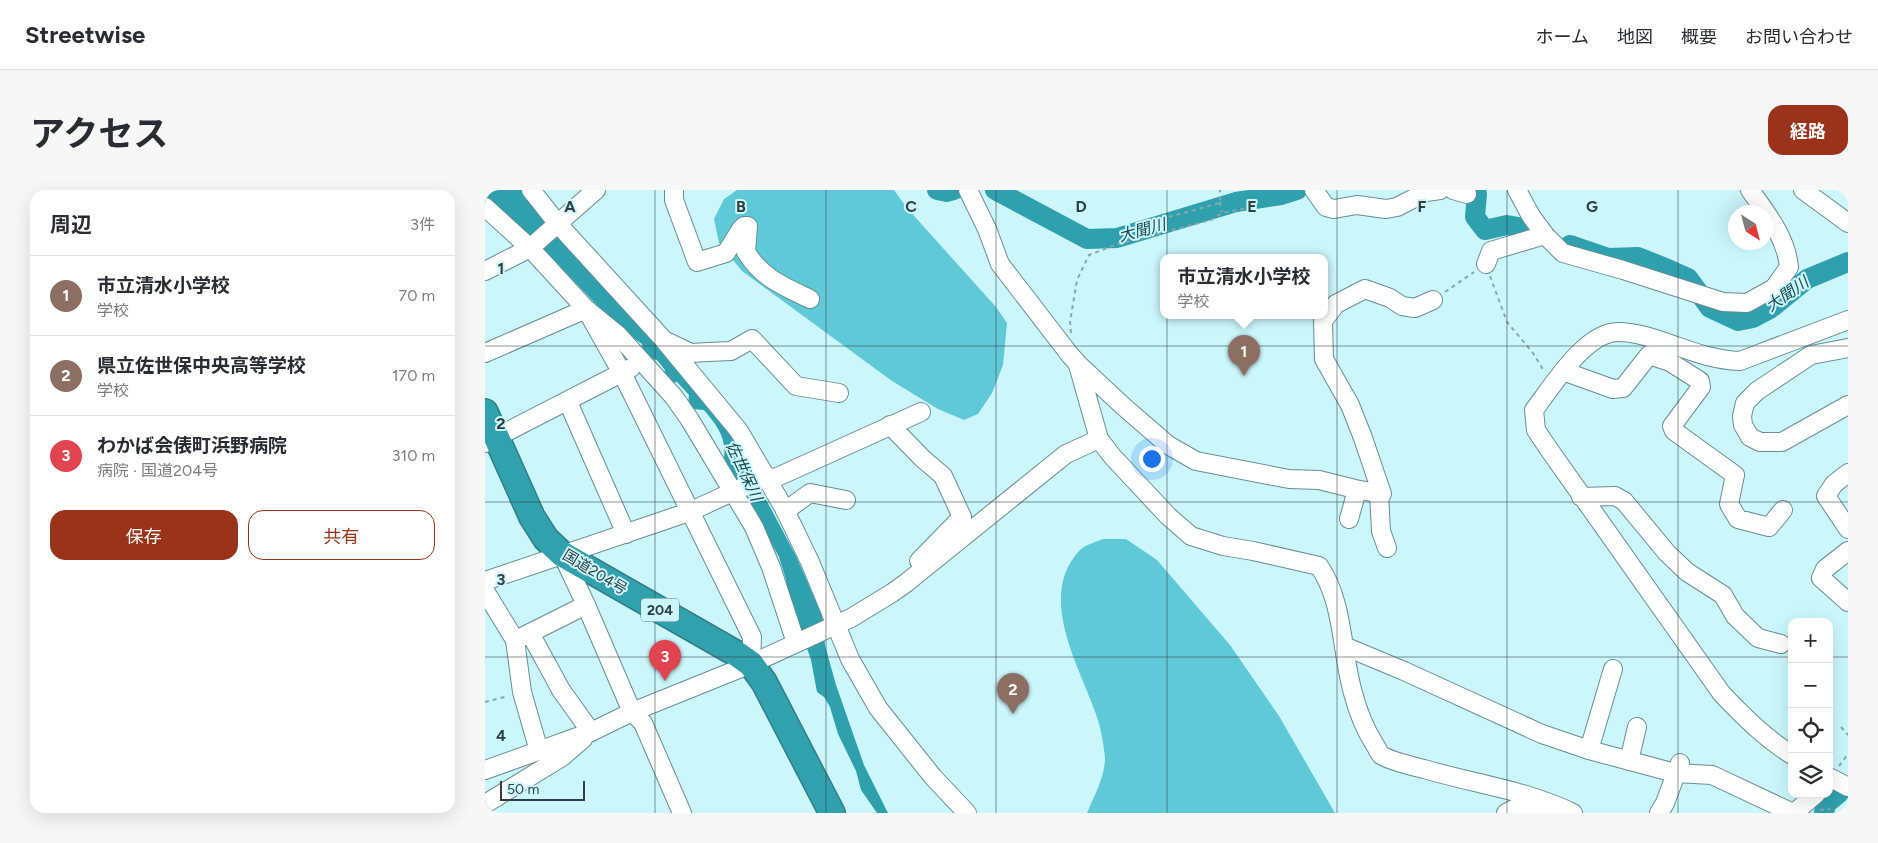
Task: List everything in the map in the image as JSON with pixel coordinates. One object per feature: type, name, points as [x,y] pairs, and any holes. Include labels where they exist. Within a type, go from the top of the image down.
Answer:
[{"type":"highway","name":"国道204号","points":[[485,412],[491,440],[532,517],[546,539],[562,554],[737,654],[751,664],[764,682],[832,813]]},
{"type":"street","points":[[531,190],[555,226],[663,339],[739,431],[785,511],[810,562],[850,659],[878,708],[933,777],[967,813]]},
{"type":"street","points":[[485,271],[533,245],[596,190]]},
{"type":"street","points":[[674,190],[674,200],[697,262],[726,253],[741,229],[744,226],[748,226],[746,252],[761,272],[773,281],[810,299]]},
{"type":"street","points":[[968,190],[987,229],[1000,264],[1074,360],[1168,445],[1197,461],[1289,479],[1319,480],[1357,490],[1382,494],[1350,404],[1324,359],[1323,321],[1325,319]]},
{"type":"street","points":[[1314,190],[1326,207],[1334,209],[1357,205],[1386,209],[1397,208],[1426,192],[1440,190]]},
{"type":"street","points":[[1517,190],[1531,216],[1545,235],[1563,253],[1723,302],[1747,303],[1774,288],[1789,267],[1787,252],[1775,226],[1750,190]]},
{"type":"street","points":[[1803,190],[1848,223]]},
{"type":"street","points":[[485,207],[533,245],[586,309],[622,373],[752,638],[751,664]]},
{"type":"street","points":[[1488,258],[1545,235]]},
{"type":"street","points":[[1328,314],[1336,304],[1365,289],[1390,298],[1402,306],[1415,308],[1433,300]]},
{"type":"street","points":[[485,353],[586,309]]},
{"type":"street","points":[[586,309],[618,334],[674,397],[753,528],[800,641]]},
{"type":"street","points":[[1788,753],[1778,747],[1747,720],[1722,694],[1581,497],[1536,430],[1534,410],[1582,349],[1595,339],[1617,332],[1651,337],[1721,360],[1740,361],[1848,320]]},
{"type":"street","points":[[663,339],[691,353],[731,352],[752,339],[796,386],[839,393]]},
{"type":"street","points":[[1848,348],[1811,355],[1757,391],[1745,403],[1743,426],[1750,437],[1760,442],[1782,442],[1848,405]]},
{"type":"street","points":[[1563,371],[1613,389],[1623,388],[1649,355],[1670,362],[1700,381],[1701,387],[1672,426],[1674,431],[1735,475],[1729,504],[1738,519],[1769,527],[1783,510]]},
{"type":"street","points":[[1074,360],[1099,439],[1112,456],[1162,510],[1191,536],[1223,546],[1319,566],[1326,577],[1334,599],[1352,689],[1359,714],[1365,729],[1381,755],[1443,775],[1499,787],[1548,801],[1573,813]]},
{"type":"street","points":[[491,440],[643,362]]},
{"type":"street","points":[[568,402],[626,534]]},
{"type":"street","points":[[485,580],[689,512],[731,491],[765,477],[775,478],[921,412]]},
{"type":"street","points":[[890,425],[922,458],[943,476],[962,517],[917,562],[906,583]]},
{"type":"street","points":[[485,770],[591,732],[632,712],[751,664],[836,625],[906,583],[1066,454],[1099,439]]},
{"type":"street","points":[[1848,473],[1834,484],[1826,496],[1848,529]]},
{"type":"street","points":[[1349,519],[1357,490]]},
{"type":"street","points":[[785,511],[810,493],[846,500]]},
{"type":"street","points":[[1379,493],[1381,531],[1387,548]]},
{"type":"street","points":[[1581,497],[1615,496],[1624,501],[1667,553],[1687,572],[1723,595],[1735,616],[1759,638],[1781,644]]},
{"type":"street","points":[[1848,551],[1825,569],[1821,578],[1848,602]]},
{"type":"street","points":[[562,554],[632,712],[643,723],[683,813]]},
{"type":"street","points":[[485,591],[522,637],[591,732]]},
{"type":"street","points":[[522,637],[586,605]]},
{"type":"street","points":[[522,637],[522,692],[539,751]]},
{"type":"street","points":[[1344,646],[1404,671],[1542,734],[1589,750],[1629,761],[1713,775],[1794,813],[1817,802]]},
{"type":"street","points":[[1589,750],[1613,668]]},
{"type":"street","points":[[1629,761],[1637,727]]},
{"type":"street","points":[[485,804],[561,757],[591,732]]},
{"type":"street","points":[[1666,810],[1678,768]]},
{"type":"street","points":[[1506,813],[1516,808],[1545,813]]},
{"type":"path","points":[[1220,190],[1222,212]]},
{"type":"path","points":[[1161,219],[1220,203]]},
{"type":"path","points":[[1074,360],[1071,322],[1077,280],[1089,255],[1115,244],[1211,220],[1222,212],[1253,207]]},
{"type":"path","points":[[1433,300],[1488,258],[1507,322],[1533,353],[1545,372]]},
{"type":"path","points":[[485,702],[522,692]]},
{"type":"path","points":[[1841,727],[1848,735]]},
{"type":"path","points":[[1817,802],[1830,809]]},
{"type":"shaded area","points":[[737,190],[894,190],[907,208],[996,307],[1007,323],[1003,365],[992,393],[978,414],[964,420],[938,409],[892,381],[742,271],[719,243],[714,219],[724,199]]},
{"type":"shaded area","points":[[1103,539],[1126,539],[1157,560],[1230,645],[1279,716],[1335,813],[1087,813],[1101,779],[1105,765],[1105,753],[1097,717],[1066,634],[1061,590],[1067,570],[1079,551],[1087,545]]},
{"type":"water","name":"佐世保川","points":[[485,190],[523,190],[562,242],[658,344],[733,437],[796,556],[822,615],[825,645],[836,685],[864,765],[888,813],[877,813],[861,790],[856,771],[838,734],[830,707],[824,697],[817,692],[811,660],[787,589],[779,557],[724,458],[724,444],[720,432],[704,410],[693,409],[688,404],[689,395],[677,382],[672,383],[663,376],[665,370],[657,360],[652,359],[643,351],[642,344],[635,339],[631,341],[529,234],[485,197]]},
{"type":"waterway","name":"大聞川","points":[[937,190],[947,192],[954,190]]},
{"type":"waterway","name":"大聞川","points":[[995,190],[1087,239],[1117,238],[1236,202],[1281,195],[1297,190]]},
{"type":"waterway","name":"大聞川","points":[[1474,190],[1477,194],[1475,217],[1485,230],[1507,225],[1524,228]]},
{"type":"waterway","name":"大聞川","points":[[1570,245],[1608,258],[1638,257],[1688,278],[1710,308],[1738,321],[1753,318],[1770,309],[1807,279],[1848,262]]},
{"type":"waterway","points":[[1824,813],[1826,804],[1839,793]]},
{"type":"place","name":"市立清水小学校","points":[[1244,376]]},
{"type":"place","name":"わかば会俵町浜野病院","points":[[665,681]]},
{"type":"place","name":"県立佐世保中央高等学校","points":[[1013,714]]}]
